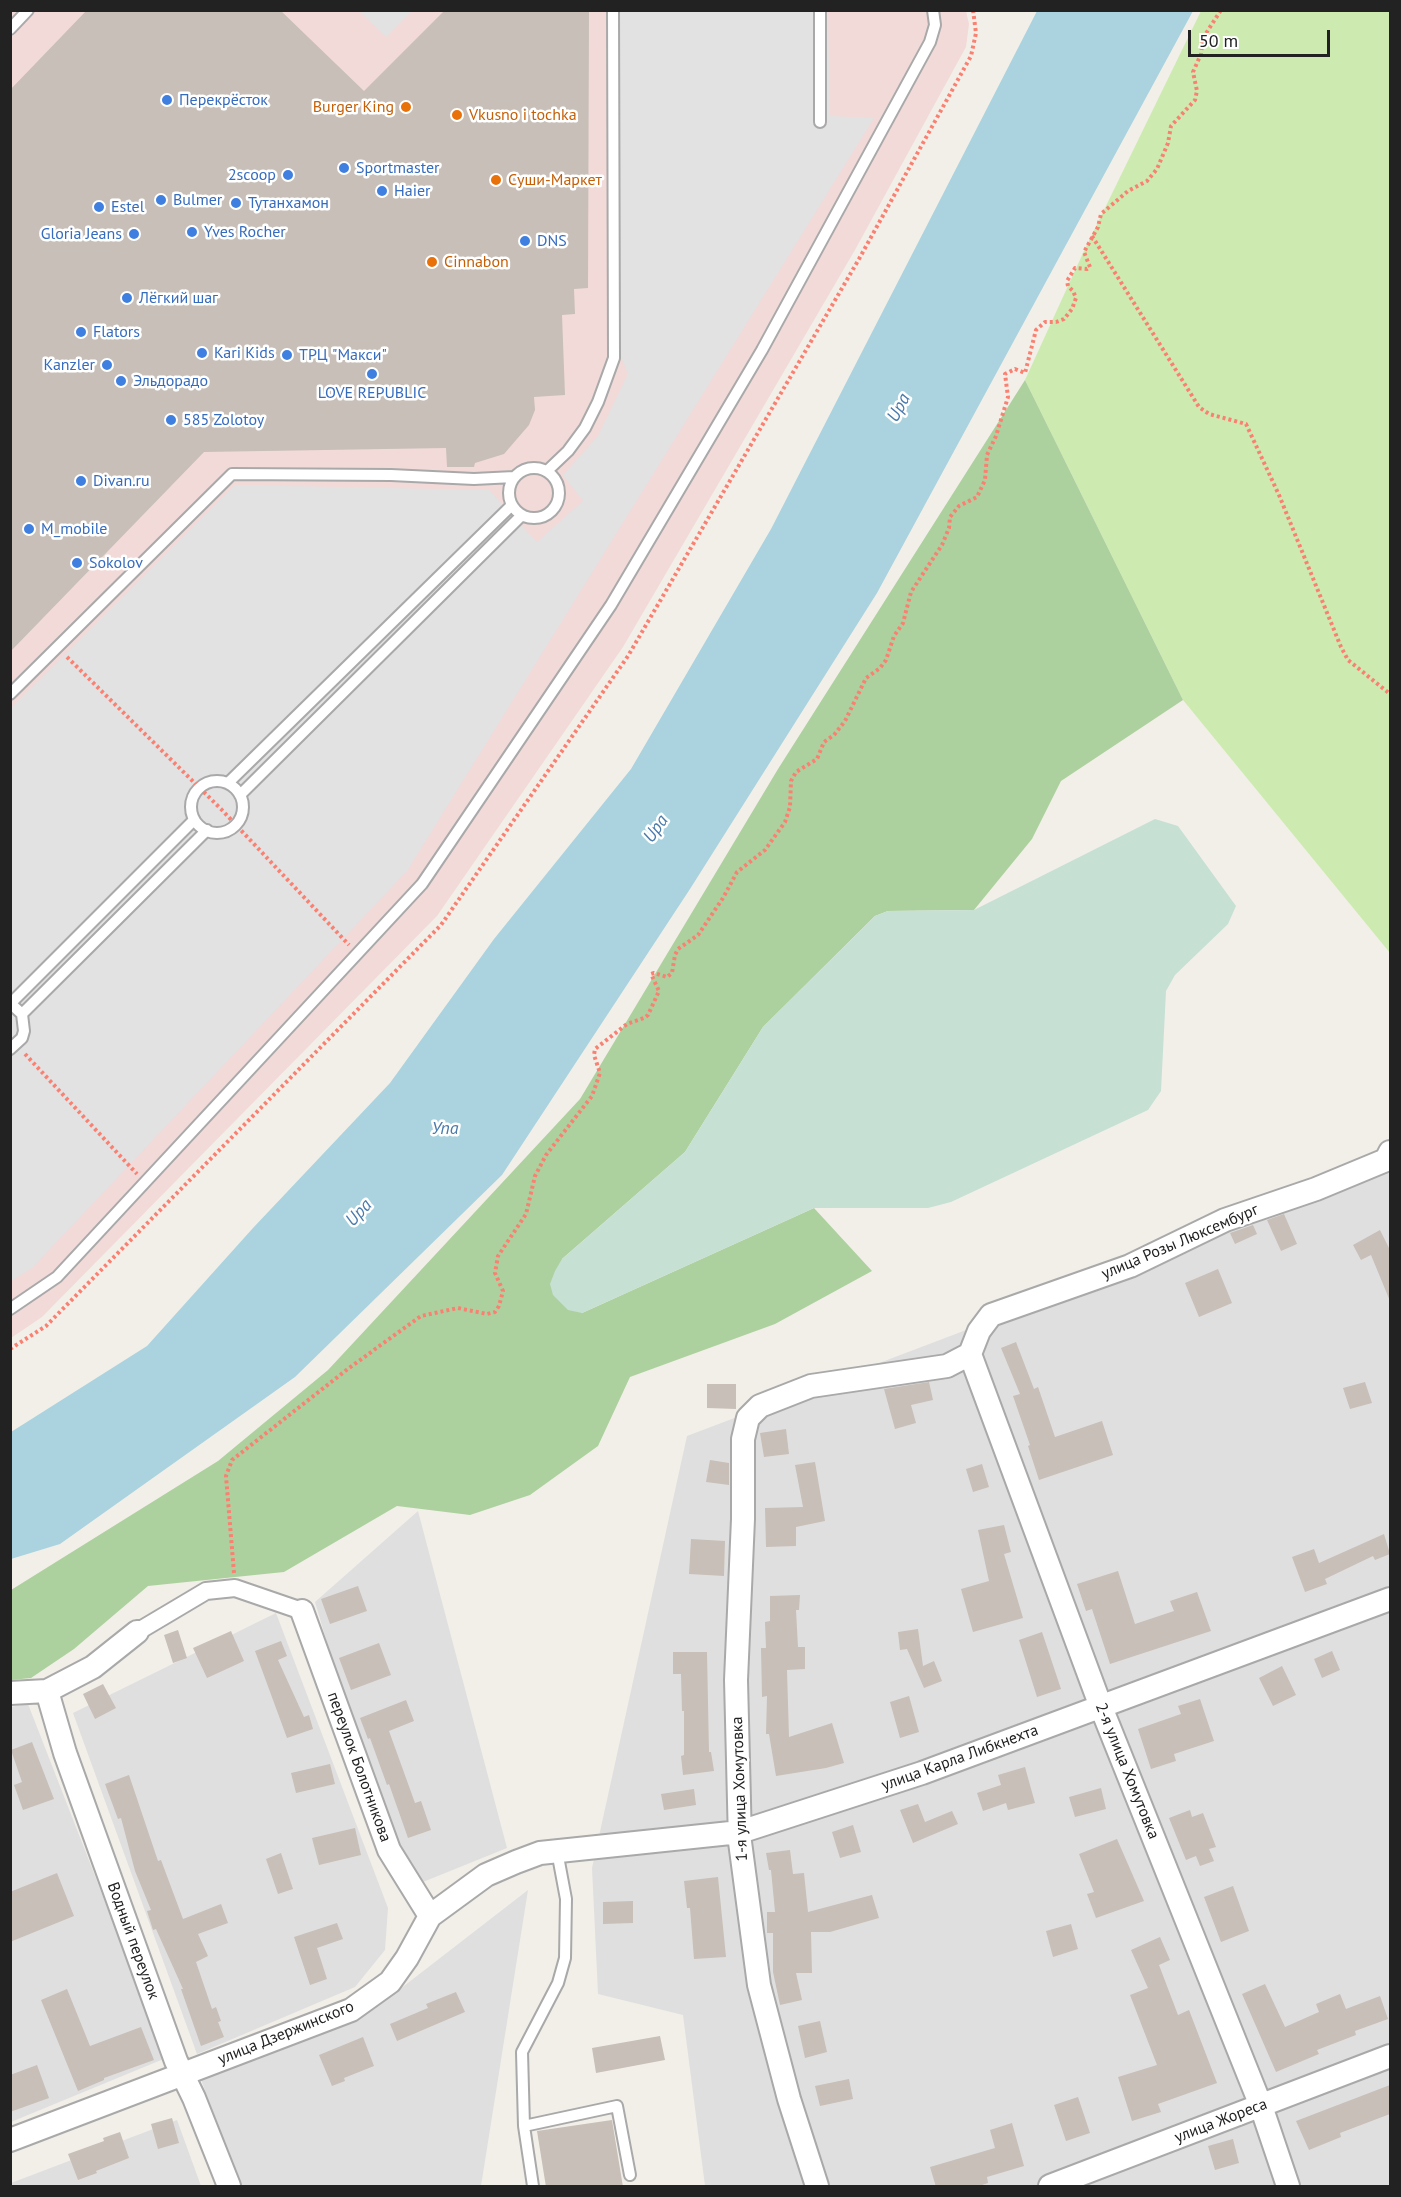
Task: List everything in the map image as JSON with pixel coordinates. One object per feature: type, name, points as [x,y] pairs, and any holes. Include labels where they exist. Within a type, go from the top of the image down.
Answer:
[{"type":"street","name":"улица Розы Люксембург","points":[[970,1354],[979,1330],[991,1315],[1130,1266],[1225,1220],[1389,1162]]},
{"type":"street","name":"1-я улица Хомутовка","points":[[817,2187],[789,2099],[759,1985],[740,1832],[736,1680],[743,1519],[743,1439],[748,1418],[760,1406],[811,1386],[947,1366],[970,1354]]},
{"type":"street","name":"2-я улица Хомутовка","points":[[970,1354],[1101,1707],[1261,2106],[1288,2187]]},
{"type":"street","points":[[10,1693],[47,1691],[93,1667],[137,1632],[206,1591],[235,1588],[302,1611]]},
{"type":"street","name":"улица Карла Либкнехта","points":[[516,1862],[540,1853],[740,1832],[922,1773],[1390,1599]]},
{"type":"street","name":"переулок Болотникова","points":[[302,1611],[389,1850],[430,1916]]},
{"type":"street","name":"Водный переулок","points":[[47,1691],[65,1753],[181,2075],[194,2098],[230,2187]]},
{"type":"street","name":"улица Дзержинского","points":[[10,2140],[351,2010],[390,1982],[407,1958],[430,1916],[486,1875],[516,1862]]},
{"type":"street","name":"улица Жореса","points":[[1050,2187],[1390,2056]]},
{"type":"lane","points":[[10,29],[28,10]]},
{"type":"lane","points":[[547,471],[568,451],[585,428],[598,402],[614,358],[613,10]]},
{"type":"lane","points":[[820,10],[820,122]]},
{"type":"lane","points":[[10,1309],[54,1280],[422,884],[611,605],[762,350],[930,42],[935,25],[933,10]]},
{"type":"lane","points":[[10,694],[232,474],[391,475],[474,479],[514,477],[526,469],[541,468],[547,471],[557,483],[559,498],[551,512],[537,518],[522,515],[512,505],[509,491],[514,477]]},
{"type":"lane","points":[[228,783],[512,505]]},
{"type":"lane","points":[[240,795],[522,515]]},
{"type":"lane","points":[[212,781],[228,783],[240,795],[242,810],[235,825],[222,832],[207,830],[195,820],[191,804],[199,788],[212,781]]},
{"type":"lane","points":[[14,1047],[24,1031],[22,1014],[11,1003],[195,820]]},
{"type":"lane","points":[[22,1014],[207,830]]},
{"type":"lane","points":[[533,2187],[524,2126],[522,2052],[558,1983],[565,1958],[566,1899],[557,1851]]},
{"type":"lane","points":[[524,2126],[617,2106],[630,2175]]},
{"type":"path","points":[[235,1588],[226,1476],[232,1460],[349,1368],[422,1316],[452,1309],[487,1314],[495,1312],[503,1291],[495,1273],[498,1256],[526,1214],[535,1176],[546,1155],[592,1096],[600,1073],[594,1055],[595,1049],[627,1024],[648,1015],[659,992],[651,974],[667,977],[672,973],[678,949],[698,935],[737,872],[765,850],[785,822],[790,807],[791,781],[796,772],[817,759],[824,742],[834,735],[845,721],[866,678],[880,668],[886,660],[894,636],[903,623],[911,592],[942,545],[949,530],[950,518],[959,506],[977,497],[985,480],[987,455],[996,436],[1009,394],[1005,374],[1015,369],[1025,373],[1034,334],[1038,327],[1045,322],[1064,319],[1072,309],[1076,298],[1067,281],[1075,268],[1090,267],[1084,252],[1101,214],[1132,188],[1147,181],[1157,169],[1168,143],[1171,126],[1195,100],[1197,92],[1193,72],[1201,54],[1203,38],[1221,10]]},
{"type":"path","points":[[1092,237],[1199,407],[1209,414],[1246,424],[1279,495],[1341,647],[1348,660],[1390,694]]},
{"type":"path","points":[[57,648],[199,788],[357,954]]},
{"type":"path","points":[[14,1047],[145,1183]]},
{"type":"shaded area","points":[[11,11],[966,11],[969,24],[966,47],[855,250],[623,647],[437,916],[42,1317],[11,1338]]},
{"type":"shaded area","points":[[359,11],[412,11],[386,37]]},
{"type":"shaded area","points":[[620,11],[828,11],[830,116],[874,118],[407,871],[32,1268],[11,1281],[11,708],[235,485],[489,490],[537,542],[583,501],[563,475],[598,436],[628,374],[620,354]]},
{"type":"shaded area","points":[[1390,1169],[1390,2186],[705,2186],[683,2015],[598,1994],[592,1868],[687,1436]]},
{"type":"shaded area","points":[[418,1511],[507,1848],[423,1882],[391,1837],[357,1744],[315,1602]]},
{"type":"shaded area","points":[[276,1613],[388,1908],[385,1950],[355,1987],[197,2054],[73,1713]]},
{"type":"shaded area","points":[[28,1704],[166,2058],[11,2122],[10,1707]]},
{"type":"shaded area","points":[[528,1890],[481,2186],[238,2186],[201,2079],[382,2003]]},
{"type":"shaded area","points":[[177,2120],[201,2186],[11,2186],[11,2183]]},
{"type":"green space","points":[[1201,11],[1390,11],[1390,953],[1183,700],[1025,380],[1083,253]]},
{"type":"green space","points":[[1025,380],[1183,700],[1061,781],[1032,839],[974,910],[888,911],[875,916],[763,1027],[685,1152],[562,1259],[582,1313],[814,1208],[872,1271],[775,1324],[630,1377],[598,1446],[530,1495],[470,1515],[397,1506],[284,1572],[148,1586],[74,1649],[31,1678],[11,1680],[11,1590],[218,1461],[328,1370],[580,1099],[778,769]]},
{"type":"green space","points":[[1155,819],[1178,826],[1236,906],[1228,924],[1175,975],[1166,991],[1161,1091],[1148,1110],[951,1202],[928,1208],[814,1208],[582,1313],[568,1310],[553,1295],[550,1284],[562,1259],[685,1152],[763,1027],[875,916],[888,911],[974,910]]},
{"type":"water","name":"Упа","points":[[1037,11],[1193,11],[877,593],[690,889],[502,1175],[295,1377],[60,1544],[11,1559],[11,1432],[147,1346],[253,1228],[390,1083],[494,939],[631,769],[771,529]]},
{"type":"building","name":"ТРЦ \"Макси\"","points":[[87,10],[280,10],[364,91],[445,10],[589,10],[588,288],[574,289],[575,314],[562,315],[565,395],[534,397],[535,410],[529,425],[504,454],[475,463],[474,467],[447,467],[446,448],[204,452],[10,652],[10,90]]},
{"type":"building","points":[[1284,1214],[1297,1244],[1281,1251],[1267,1220]]},
{"type":"building","points":[[1253,1225],[1257,1234],[1235,1244],[1230,1233]]},
{"type":"building","points":[[1380,1230],[1390,1250],[1390,1301],[1371,1255],[1361,1260],[1353,1245]]},
{"type":"building","points":[[1218,1269],[1232,1303],[1199,1317],[1185,1283]]},
{"type":"building","points":[[1016,1342],[1034,1389],[1038,1387],[1055,1437],[1102,1421],[1113,1455],[1039,1480],[1013,1396],[1020,1394],[1001,1348]]},
{"type":"building","points":[[929,1382],[933,1400],[911,1405],[916,1423],[895,1429],[884,1389]]},
{"type":"building","points":[[1365,1382],[1372,1403],[1350,1409],[1343,1388]]},
{"type":"building","points":[[707,1384],[736,1384],[736,1409],[707,1408]]},
{"type":"building","points":[[786,1429],[789,1454],[764,1457],[760,1433]]},
{"type":"building","points":[[710,1460],[729,1463],[729,1485],[706,1482]]},
{"type":"building","points":[[815,1462],[825,1521],[796,1527],[796,1546],[766,1547],[765,1508],[803,1507],[795,1465]]},
{"type":"building","points":[[982,1464],[989,1487],[973,1492],[966,1469]]},
{"type":"building","points":[[1004,1525],[1011,1552],[1004,1554],[1023,1618],[973,1632],[961,1589],[989,1581],[978,1530]]},
{"type":"building","points":[[1384,1534],[1390,1554],[1375,1560],[1373,1556],[1325,1579],[1327,1584],[1305,1592],[1292,1557],[1314,1549],[1319,1563]]},
{"type":"building","points":[[691,1539],[725,1541],[724,1576],[689,1574]]},
{"type":"building","points":[[1118,1571],[1135,1624],[1174,1611],[1170,1601],[1197,1592],[1211,1631],[1110,1664],[1092,1609],[1086,1611],[1077,1584]]},
{"type":"building","points":[[358,1586],[367,1611],[330,1624],[321,1599]]},
{"type":"building","points":[[800,1595],[799,1610],[796,1610],[798,1647],[805,1647],[805,1669],[787,1670],[789,1737],[832,1723],[844,1763],[776,1776],[769,1734],[766,1734],[767,1696],[762,1697],[761,1648],[766,1648],[765,1622],[770,1621],[770,1596]]},
{"type":"building","points":[[918,1629],[923,1666],[934,1661],[942,1681],[924,1688],[907,1649],[900,1650],[898,1632]]},
{"type":"building","points":[[178,1630],[187,1658],[173,1663],[164,1635]]},
{"type":"building","points":[[231,1631],[244,1661],[207,1678],[193,1648]]},
{"type":"building","points":[[1042,1632],[1061,1689],[1037,1697],[1019,1640]]},
{"type":"building","points":[[281,1641],[287,1656],[278,1660],[304,1717],[309,1715],[313,1729],[287,1738],[255,1651]]},
{"type":"building","points":[[379,1643],[391,1675],[351,1690],[339,1658]]},
{"type":"building","points":[[1332,1651],[1340,1670],[1322,1678],[1314,1659]]},
{"type":"building","points":[[673,1652],[707,1652],[709,1752],[711,1752],[714,1771],[683,1775],[681,1756],[684,1755],[684,1711],[682,1711],[681,1674],[673,1674]]},
{"type":"building","points":[[1282,1666],[1296,1695],[1273,1706],[1259,1678]]},
{"type":"building","points":[[103,1684],[116,1708],[95,1719],[83,1694]]},
{"type":"building","points":[[909,1696],[919,1732],[900,1738],[890,1702]]},
{"type":"building","points":[[1200,1699],[1214,1741],[1174,1754],[1176,1761],[1151,1769],[1138,1729],[1181,1714],[1178,1706]]},
{"type":"building","points":[[406,1700],[414,1721],[389,1731],[415,1803],[421,1801],[431,1830],[408,1838],[389,1784],[387,1785],[360,1718]]},
{"type":"building","points":[[32,1742],[54,1799],[23,1810],[14,1785],[22,1782],[11,1750]]},
{"type":"building","points":[[330,1764],[335,1784],[296,1793],[291,1773]]},
{"type":"building","points":[[1025,1767],[1035,1803],[1008,1810],[1006,1803],[983,1811],[977,1793],[1001,1785],[998,1775]]},
{"type":"building","points":[[129,1775],[158,1861],[161,1860],[183,1919],[221,1904],[228,1923],[198,1934],[208,1956],[196,1962],[212,2009],[216,2007],[221,2021],[218,2022],[224,2037],[201,2046],[181,1989],[183,1989],[156,1929],[153,1930],[147,1911],[151,1910],[135,1871],[121,1818],[118,1819],[105,1784]]},
{"type":"building","points":[[1101,1788],[1106,1809],[1075,1817],[1069,1797]]},
{"type":"building","points":[[694,1789],[696,1805],[664,1810],[661,1794]]},
{"type":"building","points":[[918,1804],[925,1822],[952,1811],[958,1824],[913,1843],[900,1810]]},
{"type":"building","points":[[1190,1810],[1192,1817],[1203,1813],[1216,1847],[1209,1849],[1214,1861],[1200,1866],[1196,1856],[1186,1860],[1169,1818]]},
{"type":"building","points":[[853,1825],[861,1852],[840,1858],[832,1832]]},
{"type":"building","points":[[355,1828],[361,1855],[319,1865],[312,1838]]},
{"type":"building","points":[[1117,1839],[1144,1901],[1096,1918],[1087,1894],[1094,1892],[1079,1854]]},
{"type":"building","points":[[790,1850],[793,1874],[804,1873],[808,1912],[872,1895],[879,1918],[830,1932],[811,1932],[812,1973],[796,1973],[802,2000],[780,2005],[773,1972],[773,1933],[767,1933],[767,1912],[775,1912],[771,1870],[769,1870],[766,1853]]},
{"type":"building","points":[[281,1853],[293,1889],[278,1894],[266,1859]]},
{"type":"building","points":[[57,1873],[74,1916],[10,1942],[10,1892]]},
{"type":"building","points":[[718,1877],[726,1957],[694,1959],[690,1908],[687,1908],[684,1881]]},
{"type":"building","points":[[1233,1886],[1249,1931],[1221,1942],[1204,1897]]},
{"type":"building","points":[[633,1901],[633,1923],[603,1924],[603,1902]]},
{"type":"building","points":[[337,1923],[343,1939],[317,1948],[327,1979],[310,1985],[294,1937]]},
{"type":"building","points":[[1071,1924],[1078,1949],[1053,1957],[1046,1931]]},
{"type":"building","points":[[1160,1937],[1170,1960],[1159,1965],[1178,2015],[1189,2010],[1217,2083],[1158,2104],[1161,2112],[1132,2121],[1118,2077],[1157,2065],[1130,1995],[1148,1988],[1131,1950]]},
{"type":"building","points":[[1265,1984],[1285,2027],[1319,2012],[1316,2004],[1340,1994],[1346,2009],[1380,1996],[1388,2019],[1355,2031],[1356,2035],[1317,2050],[1319,2054],[1276,2072],[1242,1994]]},
{"type":"building","points":[[67,1989],[90,2046],[141,2027],[154,2060],[104,2078],[78,2091],[41,2000]]},
{"type":"building","points":[[456,1992],[465,2012],[397,2041],[390,2024],[428,2008],[426,2004]]},
{"type":"building","points":[[820,2021],[827,2052],[805,2058],[798,2026]]},
{"type":"building","points":[[660,2036],[665,2060],[596,2073],[592,2048]]},
{"type":"building","points":[[363,2037],[374,2066],[344,2078],[345,2081],[332,2086],[319,2055]]},
{"type":"building","points":[[37,2065],[49,2098],[10,2112],[10,2075]]},
{"type":"building","points":[[849,2079],[853,2099],[820,2106],[815,2086]]},
{"type":"building","points":[[1390,2085],[1390,2114],[1340,2133],[1341,2137],[1309,2150],[1296,2121]]},
{"type":"building","points":[[1078,2097],[1090,2133],[1066,2141],[1054,2105]]},
{"type":"building","points":[[172,2118],[179,2143],[158,2149],[151,2124]]},
{"type":"building","points":[[612,2120],[623,2187],[546,2187],[537,2131]]},
{"type":"building","points":[[1012,2123],[1024,2166],[987,2177],[988,2183],[976,2187],[936,2187],[930,2167],[995,2148],[990,2130]]},
{"type":"building","points":[[120,2132],[129,2158],[78,2180],[68,2154],[104,2141],[103,2138]]},
{"type":"building","points":[[1233,2139],[1239,2163],[1215,2170],[1208,2146]]},
{"type":"place","name":"Перекрёсток","points":[[167,100]]},
{"type":"place","name":"Burger King","points":[[406,107]]},
{"type":"place","name":"Vkusno i tochka","points":[[457,115]]},
{"type":"place","name":"Sportmaster","points":[[344,168]]},
{"type":"place","name":"2scoop","points":[[288,175]]},
{"type":"place","name":"Суши-Маркет","points":[[496,180]]},
{"type":"place","name":"Haier","points":[[382,191]]},
{"type":"place","name":"Bulmer","points":[[161,200]]},
{"type":"place","name":"Тутанхамон","points":[[236,203]]},
{"type":"place","name":"Estel","points":[[99,207]]},
{"type":"place","name":"Yves Rocher","points":[[192,232]]},
{"type":"place","name":"Gloria Jeans","points":[[134,234]]},
{"type":"place","name":"DNS","points":[[525,241]]},
{"type":"place","name":"Cinnabon","points":[[432,262]]},
{"type":"place","name":"Лёгкий шаг","points":[[127,298]]},
{"type":"place","name":"Flators","points":[[81,332]]},
{"type":"place","name":"Kari Kids","points":[[202,353]]},
{"type":"place","name":"ТРЦ \"Макси\"","points":[[287,355]]},
{"type":"place","name":"Kanzler","points":[[107,365]]},
{"type":"place","name":"LOVE REPUBLIC","points":[[372,374]]},
{"type":"place","name":"Эльдорадо","points":[[121,381]]},
{"type":"place","name":"585 Zolotoy","points":[[171,420]]},
{"type":"place","name":"Divan.ru","points":[[81,481]]},
{"type":"place","name":"M_mobile","points":[[29,529]]},
{"type":"place","name":"Sokolov","points":[[77,563]]},
{"type":"water label","name":"Upa","points":[[899,408]]},
{"type":"water label","name":"Upa","points":[[656,829]]},
{"type":"water label","name":"Upa","points":[[359,1213]]}]
